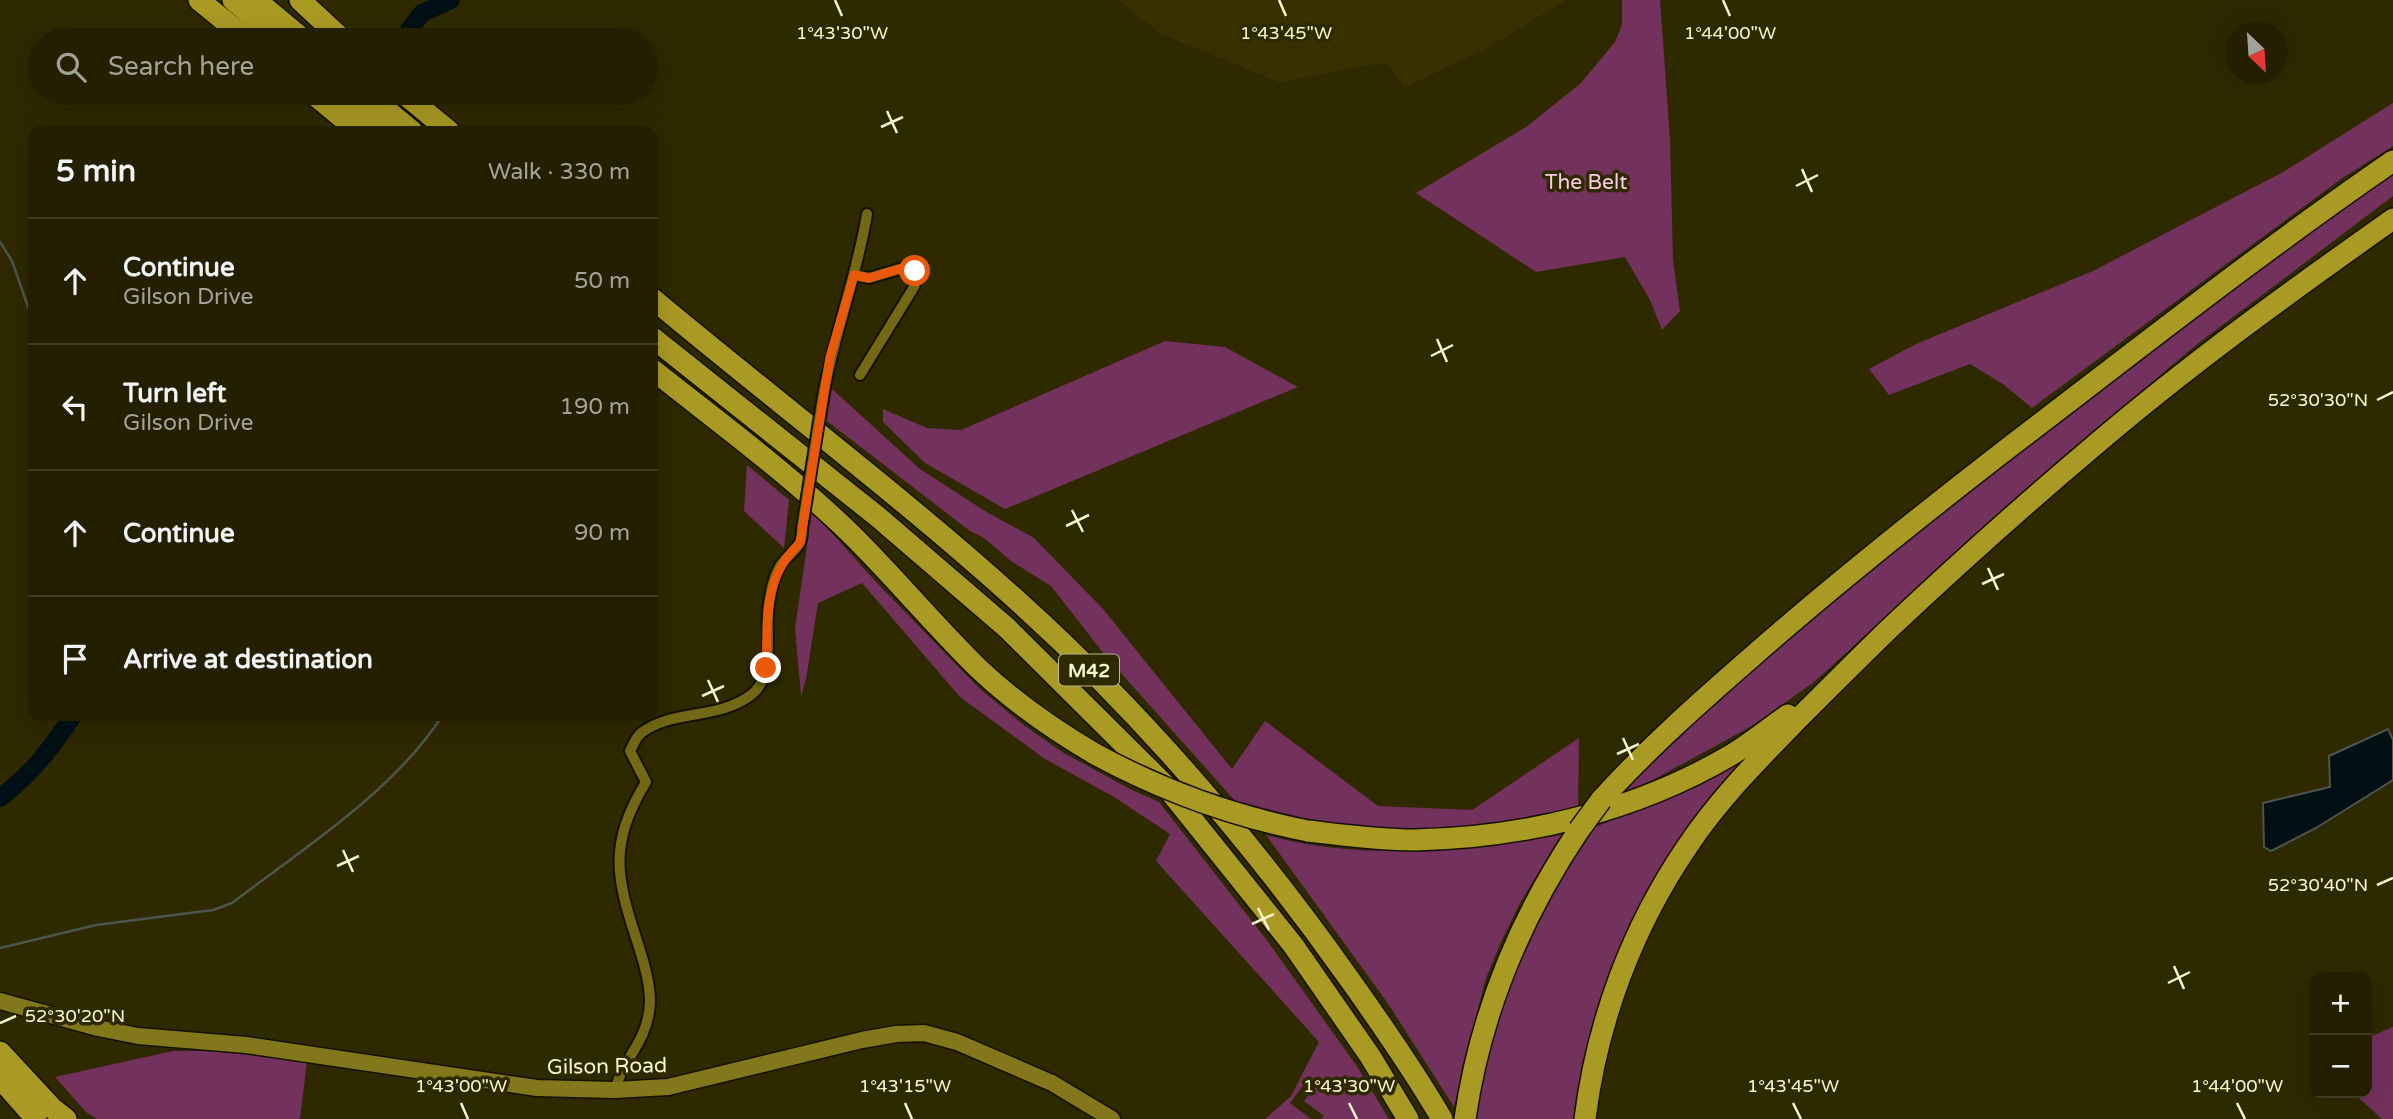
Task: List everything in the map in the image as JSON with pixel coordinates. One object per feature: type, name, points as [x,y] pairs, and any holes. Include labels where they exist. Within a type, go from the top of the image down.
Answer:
[{"type":"highway","points":[[198,0],[233,28]]},
{"type":"highway","points":[[233,0],[266,28]]},
{"type":"highway","points":[[300,0],[330,28]]},
{"type":"highway","points":[[260,3],[290,28]]},
{"type":"highway","points":[[342,105],[355,126]]},
{"type":"highway","points":[[347,105],[378,126]]},
{"type":"highway","points":[[381,105],[406,126]]},
{"type":"highway","points":[[418,105],[443,126]]},
{"type":"highway","points":[[1465,1119],[1475,1064],[1493,998],[1516,939],[1547,879],[1578,830],[1634,762],[1671,727],[1910,523],[2212,290],[2393,161]]},
{"type":"highway","points":[[1585,1119],[1589,1087],[1618,979],[1649,910],[1686,848],[1714,809],[1754,763],[1961,561],[2096,443],[2235,333],[2393,219]]},
{"type":"highway","name":"M42","points":[[658,303],[941,534],[1022,605],[1132,712],[1198,784],[1298,907],[1393,1041],[1442,1119]]},
{"type":"highway","name":"M42","points":[[658,342],[878,517],[1007,628],[1164,784],[1293,946],[1370,1056],[1408,1119]]},
{"type":"highway","points":[[658,374],[831,515],[878,561],[925,614],[1002,689],[1036,716],[1123,769],[1196,801],[1252,819],[1308,831],[1383,839],[1437,839],[1503,832],[1600,813],[1691,776],[1732,754],[1792,713],[1866,651]]},
{"type":"highway","points":[[0,1052],[52,1108],[66,1119]]},
{"type":"highway","points":[[0,1078],[36,1119]]},
{"type":"main road","name":"Gilson Road","points":[[0,1002],[138,1036],[246,1045],[537,1088],[615,1090],[680,1085],[862,1040],[896,1034],[935,1034],[1052,1083],[1112,1119]]},
{"type":"street","points":[[615,1090],[624,1067],[644,1036],[650,999],[647,979],[622,895],[618,870],[618,847],[623,828],[646,782],[630,751],[639,734],[656,725],[675,718],[714,712],[735,704],[752,694],[762,682],[766,668],[768,608],[772,582],[787,555],[800,543],[830,357],[854,275],[867,214]]},
{"type":"street","points":[[854,275],[869,278],[909,266],[915,271],[917,279],[860,375]]},
{"type":"shaded area","points":[[1118,0],[1566,0],[1489,47],[1404,88],[1388,63],[1349,68],[1281,83],[1161,34]]},
{"type":"shaded area","points":[[2388,729],[2393,740],[2393,780],[2316,828],[2271,851],[2264,847],[2263,803],[2330,787],[2329,756]]},
{"type":"green space","name":"The Belt","points":[[1622,0],[1660,0],[1670,139],[1673,260],[1680,311],[1662,330],[1650,300],[1625,257],[1536,272],[1416,193],[1526,127],[1580,84],[1615,42],[1622,25]]},
{"type":"green space","points":[[2393,103],[2393,146],[2341,179],[2032,408],[2003,384],[1970,364],[1889,395],[1869,369],[1916,344],[2093,271],[2285,171]]},
{"type":"green space","points":[[2393,172],[2393,196],[2196,345],[2027,488],[1814,682],[1752,726],[1616,800],[1699,713],[1909,536],[2222,297]]},
{"type":"green space","points":[[1165,341],[1225,347],[1298,387],[1005,509],[925,463],[883,422],[883,409],[927,428],[961,430]]},
{"type":"green space","points":[[832,389],[920,469],[985,511],[1034,538],[1103,609],[1232,769],[1265,721],[1378,806],[1472,810],[1579,738],[1578,807],[1515,823],[1445,831],[1377,830],[1308,822],[1292,815],[1236,802],[1104,654],[1051,586],[970,531],[827,421]]},
{"type":"green space","points":[[747,465],[789,500],[784,548],[744,511]]},
{"type":"green space","points":[[812,511],[877,583],[980,689],[1062,752],[1159,802],[1269,943],[1356,1065],[1389,1119],[1321,1119],[1324,1116],[1304,1101],[1316,1085],[1308,1079],[1290,1103],[1311,1119],[1265,1119],[1291,1096],[1319,1042],[1156,861],[1170,834],[1114,797],[1045,759],[960,697],[862,583],[818,603],[801,696],[795,629]]},
{"type":"green space","points":[[1740,762],[1702,808],[1667,860],[1578,1119],[1475,1119],[1482,1074],[1514,966],[1565,867],[1593,828],[1702,782]]},
{"type":"green space","points":[[1266,835],[1339,848],[1413,851],[1562,835],[1520,903],[1485,981],[1454,1107],[1389,1005]]},
{"type":"green space","points":[[2393,1027],[2393,1119],[2382,1119],[2359,1098],[2372,1098],[2372,1036]]},
{"type":"green space","points":[[173,1051],[243,1051],[307,1061],[300,1119],[97,1119],[86,1112],[55,1077]]},
{"type":"waterway","points":[[411,28],[422,13],[451,0]]},
{"type":"waterway","points":[[0,242],[12,261],[28,307]]},
{"type":"waterway","points":[[0,798],[40,760],[70,721]]},
{"type":"waterway","points":[[0,948],[96,925],[213,910],[232,903],[317,840],[373,794],[399,769],[438,721]]},
{"type":"route","points":[[766,668],[768,608],[772,582],[787,555],[800,543],[830,357],[854,275],[869,278],[902,266],[909,266],[915,271]]}]
